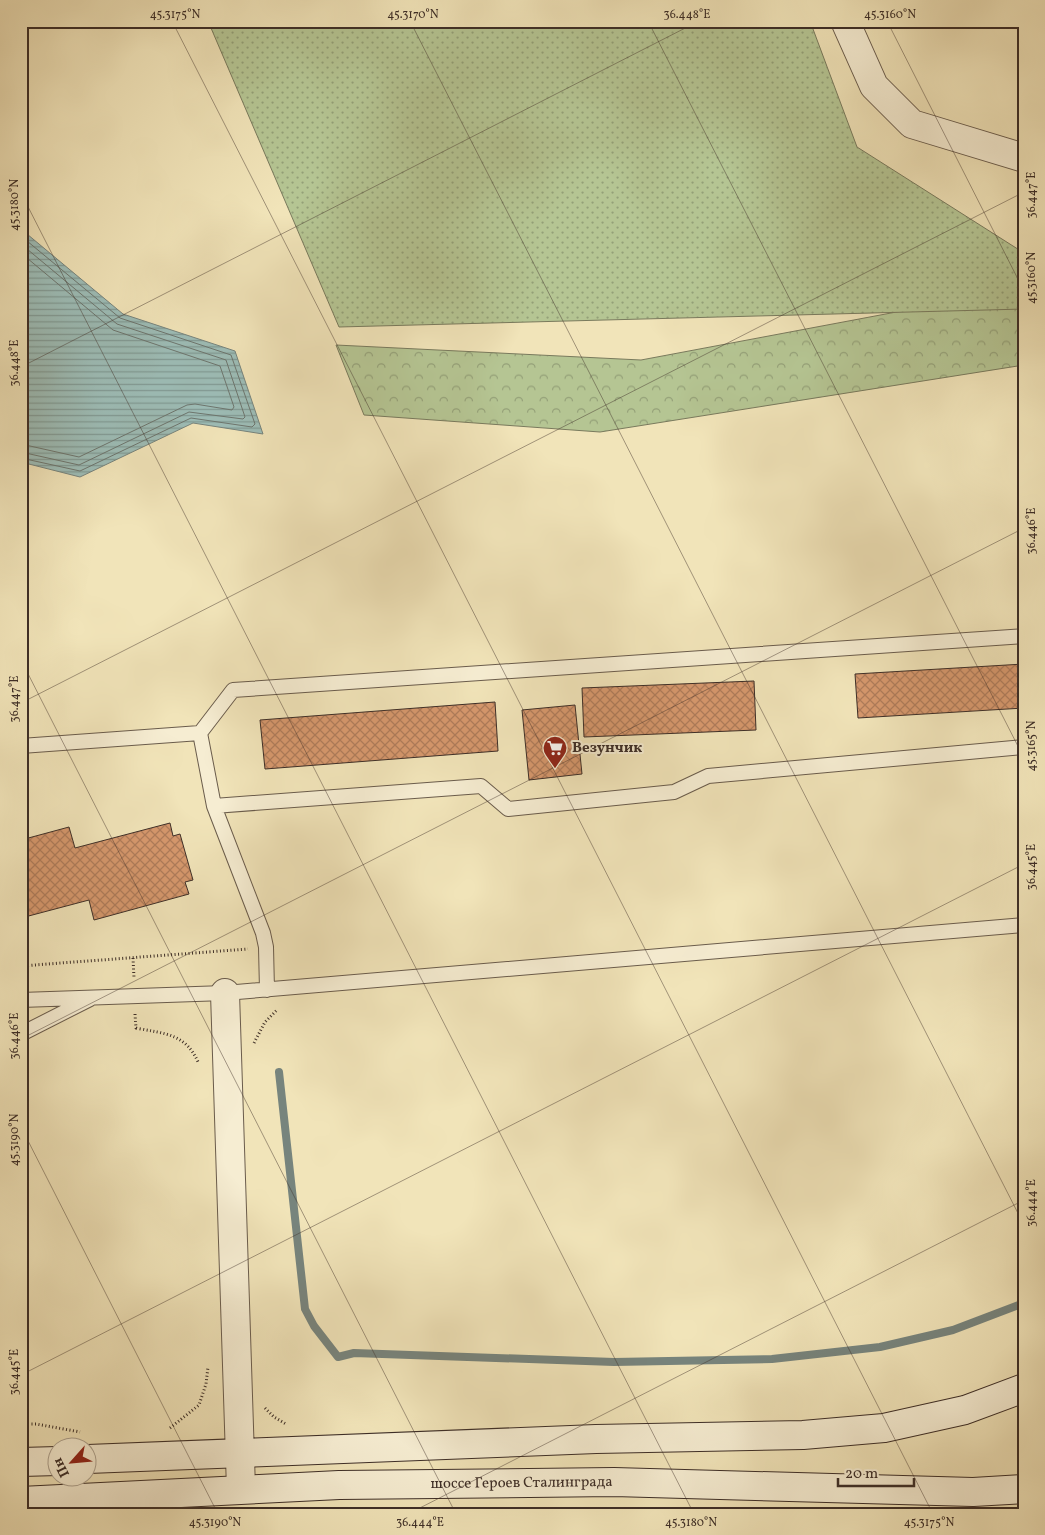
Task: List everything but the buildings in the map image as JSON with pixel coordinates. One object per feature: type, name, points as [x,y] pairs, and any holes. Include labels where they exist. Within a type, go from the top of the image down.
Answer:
[{"type":"main road","points":[[845,21],[874,86],[912,124],[1024,158]]},
{"type":"main road","points":[[225,993],[241,1489]]},
{"type":"main road","points":[[98,1459],[240,1452],[338,1451],[596,1439],[803,1435],[884,1428],[965,1410],[1024,1388]]},
{"type":"main road","points":[[21,1462],[48,1461]]},
{"type":"main road","name":"шоссе Героев Сталинграда","points":[[21,1501],[339,1485],[614,1482],[973,1492],[1024,1489]]},
{"type":"lane","points":[[21,746],[200,733],[233,690],[1024,636]]},
{"type":"lane","points":[[200,733],[214,806],[263,933],[266,947],[267,990]]},
{"type":"lane","points":[[214,806],[481,786],[508,808],[674,792],[708,776],[1024,747]]},
{"type":"lane","points":[[21,1000],[267,990],[1024,925]]},
{"type":"lane","points":[[21,1034],[95,996]]},
{"type":"path","points":[[21,966],[266,947]]},
{"type":"path","points":[[253,1045],[265,1022],[281,1006],[311,986]]},
{"type":"path","points":[[136,1028],[177,1037],[194,1052],[202,1070]]},
{"type":"path","points":[[165,1430],[172,1428],[199,1405],[206,1384],[208,1360]]},
{"type":"path","points":[[262,1405],[274,1417],[291,1426]]},
{"type":"path","points":[[21,1424],[36,1424],[86,1432]]},
{"type":"green space","points":[[208,21],[810,21],[857,147],[1024,253],[1024,309],[339,327]]},
{"type":"green space","points":[[1024,288],[1024,365],[600,432],[364,415],[336,345],[641,360]]},
{"type":"water","points":[[21,229],[123,314],[235,351],[263,434],[193,423],[80,477],[21,462]]},
{"type":"waterway","points":[[279,1072],[305,1309],[314,1326],[338,1357],[354,1353],[614,1362],[772,1359],[880,1347],[953,1330],[1024,1303]]},
{"type":"place","name":"Везунчик","points":[[555,769]]}]
